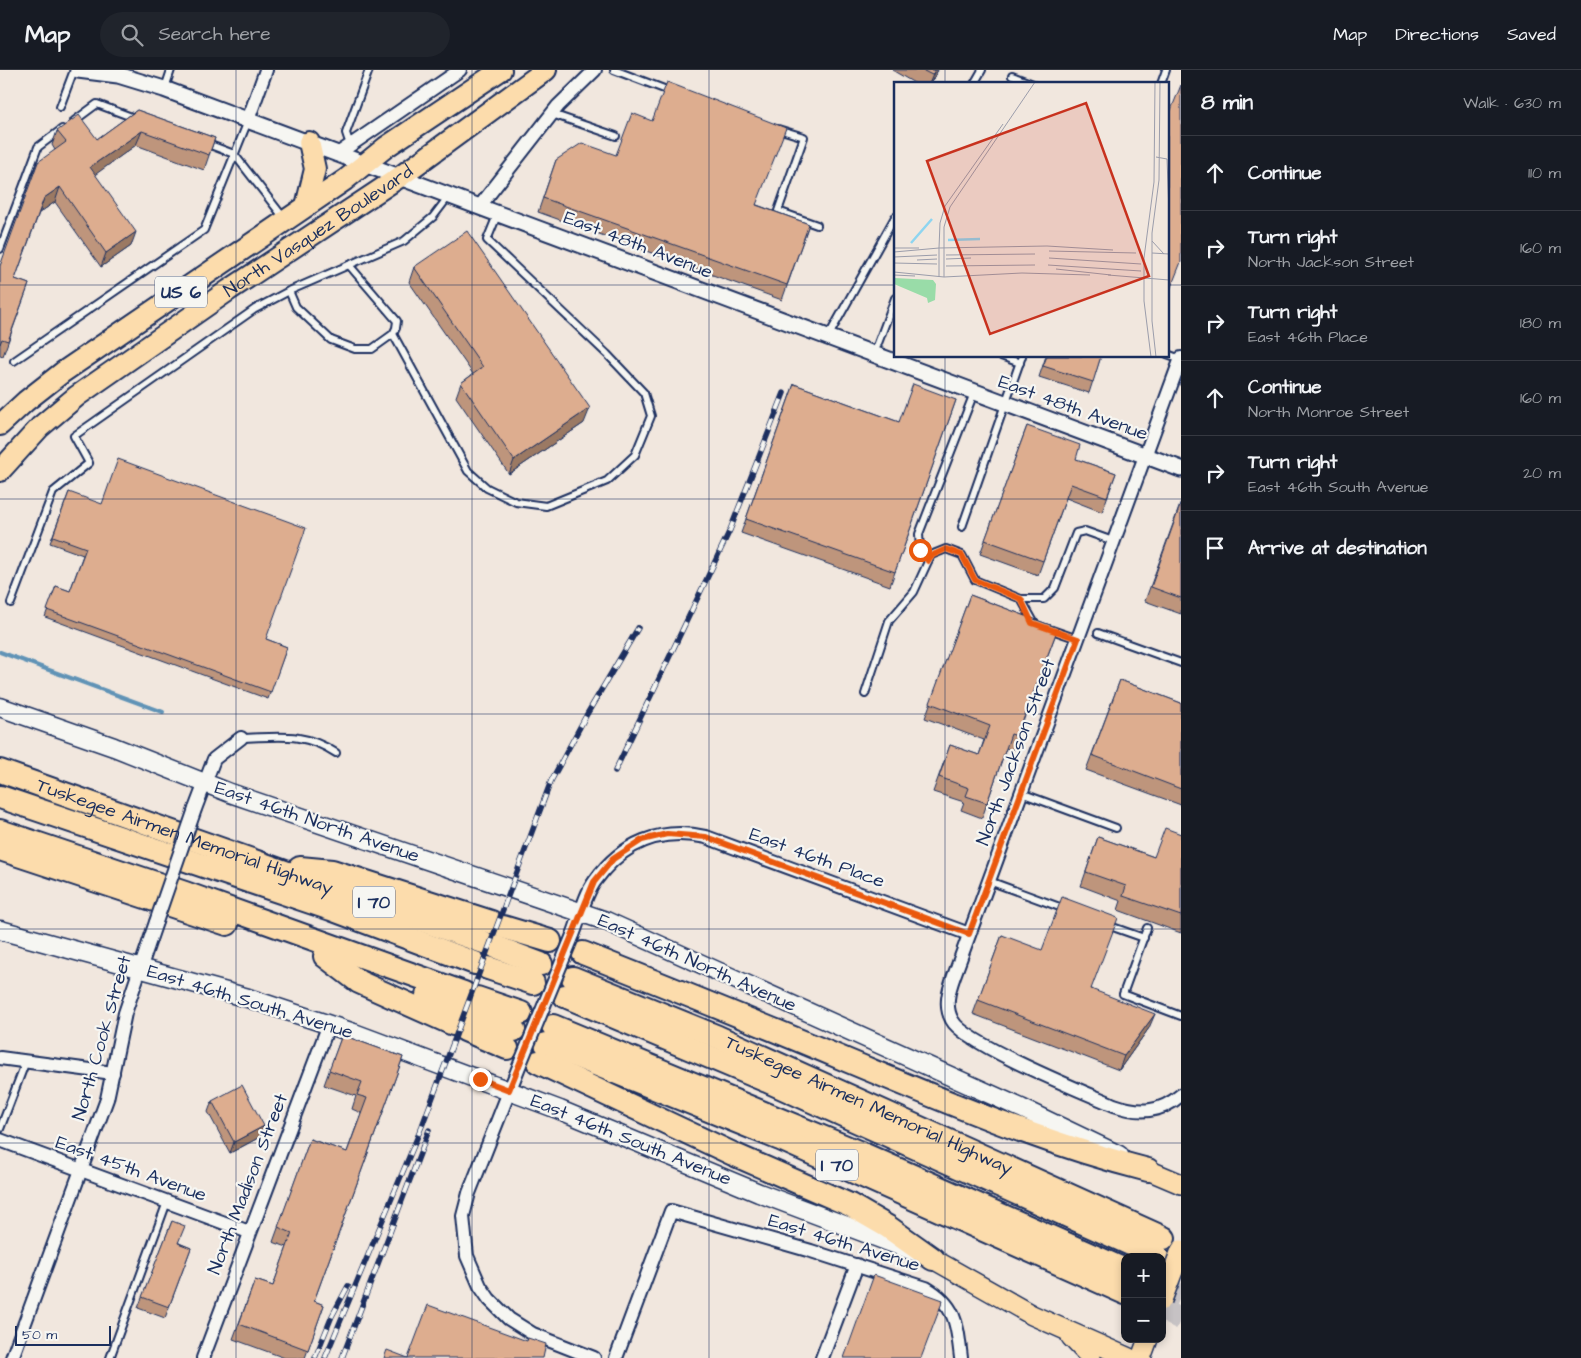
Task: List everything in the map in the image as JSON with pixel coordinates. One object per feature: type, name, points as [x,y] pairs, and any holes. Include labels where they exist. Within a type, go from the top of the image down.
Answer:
[{"type":"highway","name":"North Vasquez Boulevard","points":[[0,425],[26,401],[57,377],[501,70]]},
{"type":"highway","name":"North Vasquez Boulevard","points":[[0,471],[40,426],[77,396],[229,290],[400,176],[546,70]]},
{"type":"highway","points":[[306,206],[315,170],[308,142]]},
{"type":"highway","name":"Tuskegee Airmen Memorial Highway","points":[[0,771],[265,864],[332,871],[489,945]]},
{"type":"highway","points":[[0,797],[331,909],[489,945],[550,941]]},
{"type":"highway","points":[[0,831],[185,893],[465,1011]]},
{"type":"highway","name":"I 70","points":[[0,849],[325,956],[465,1011],[528,1041],[780,1139],[1121,1291]]},
{"type":"highway","points":[[578,944],[724,1009],[1006,1127],[1096,1157],[1148,1170]]},
{"type":"highway","points":[[489,945],[537,973]]},
{"type":"highway","name":"Tuskegee Airmen Memorial Highway","points":[[569,987],[718,1037],[1167,1248]]},
{"type":"highway","points":[[528,1041],[733,1154],[850,1205],[888,1227],[933,1259]]},
{"type":"highway","points":[[528,1041],[863,1154],[1121,1268]]},
{"type":"main road","name":"East 46th North Avenue","points":[[0,707],[107,744],[204,783],[582,912],[1021,1108],[1084,1137],[1148,1170],[1181,1184]]},
{"type":"main road","name":"East 46th South Avenue","points":[[0,930],[248,998],[328,1024],[509,1090],[759,1193],[933,1259],[1010,1303],[1063,1329],[1130,1358]]},
{"type":"main road","points":[[1162,1298],[1167,1248]]},
{"type":"main road","points":[[1063,1329],[1091,1358]]},
{"type":"main road","points":[[1141,1358],[1147,1343]]},
{"type":"street","name":"East 48th Avenue","points":[[78,70],[118,75],[164,89],[340,153],[827,338],[1181,469]]},
{"type":"street","points":[[248,120],[266,70]]},
{"type":"street","points":[[340,153],[460,70]]},
{"type":"street","points":[[480,206],[552,114],[595,70]]},
{"type":"street","name":"North Jackson Street","points":[[1181,358],[969,934],[949,990],[948,1009],[952,1021],[979,1043],[1122,1108],[1149,1112],[1166,1105],[1181,1095]]},
{"type":"street","name":"North Cook Street","points":[[12,1358],[108,1099],[122,1026],[204,783],[214,760],[241,738]]},
{"type":"street","name":"East 46th Place","points":[[582,912],[594,882],[607,865],[625,849],[649,837],[667,834],[706,837],[969,934]]},
{"type":"street","points":[[582,912],[578,944],[528,1041],[469,1193],[463,1216],[465,1247],[474,1275],[489,1299],[516,1325],[540,1337],[594,1358]]},
{"type":"street","name":"North Madison Street","points":[[203,1358],[328,1024]]},
{"type":"street","points":[[0,1058],[113,1073]]},
{"type":"street","name":"East 45th Avenue","points":[[0,1140],[249,1232]]},
{"type":"street","name":"East 46th Avenue","points":[[616,1358],[672,1211],[857,1265],[926,1288],[942,1299],[952,1312],[956,1320],[961,1358]]},
{"type":"street","points":[[822,1358],[857,1265]]},
{"type":"lane","points":[[60,107],[78,70]]},
{"type":"lane","points":[[164,89],[171,70]]},
{"type":"lane","points":[[354,143],[348,139],[346,133],[369,70]]},
{"type":"lane","points":[[614,70],[681,95]]},
{"type":"lane","points":[[975,82],[982,70]]},
{"type":"lane","points":[[1162,82],[1166,70]]},
{"type":"lane","points":[[1012,76],[1028,82]]},
{"type":"lane","points":[[0,249],[38,147],[97,104],[143,121]]},
{"type":"lane","points":[[552,114],[616,136]]},
{"type":"lane","points":[[14,361],[204,230],[248,120]]},
{"type":"lane","points":[[766,124],[804,138],[778,211],[817,225]]},
{"type":"lane","points":[[198,141],[234,154],[286,220]]},
{"type":"lane","points":[[12,603],[53,492],[89,463],[74,436],[255,309],[289,291],[404,241],[433,217],[450,195]]},
{"type":"lane","points":[[392,334],[468,471],[487,488],[516,502],[546,506],[607,481],[635,455],[651,416],[644,393],[607,354],[487,240],[498,213]]},
{"type":"lane","points":[[827,338],[894,219]]},
{"type":"lane","points":[[289,291],[296,307],[331,340],[364,350],[372,349],[392,334],[396,328],[397,320],[349,265]]},
{"type":"lane","points":[[874,355],[892,316]]},
{"type":"lane","points":[[1168,354],[1181,358]]},
{"type":"lane","points":[[962,527],[1021,360]]},
{"type":"lane","points":[[928,561],[920,550],[919,534],[974,392]]},
{"type":"lane","points":[[865,694],[889,621],[914,592],[931,556],[946,549],[962,555],[975,580],[1021,599],[1044,599],[1055,588],[1076,534],[1085,531],[1113,542]]},
{"type":"lane","points":[[1021,599],[1032,623],[1078,639]]},
{"type":"lane","points":[[1098,633],[1181,663]]},
{"type":"lane","points":[[241,738],[300,736],[325,745],[336,753]]},
{"type":"lane","points":[[1021,793],[1116,828]]},
{"type":"lane","points":[[989,881],[1071,911]]},
{"type":"lane","points":[[1098,921],[1144,938]]},
{"type":"lane","points":[[1147,928],[1123,994],[1181,1016]]},
{"type":"lane","points":[[0,1129],[26,1061]]},
{"type":"lane","points":[[110,1358],[167,1202]]},
{"type":"building","points":[[922,70],[935,70],[932,75]]},
{"type":"building","points":[[667,82],[786,128],[756,205],[809,224],[787,285],[543,198],[556,160],[582,143],[616,155],[632,113],[652,121]]},
{"type":"building","points":[[1181,85],[1181,262],[1168,294],[1168,118]]},
{"type":"building","points":[[137,110],[215,138],[209,155],[142,131],[90,167],[136,232],[106,253],[60,187],[44,198],[15,279],[29,284],[8,341],[2,339],[0,344],[0,266],[38,162],[66,142],[57,131],[79,115],[97,139]]},
{"type":"building","points":[[467,231],[590,408],[514,460],[461,383],[483,367],[414,267]]},
{"type":"building","points":[[1046,358],[1100,358],[1093,382],[1043,366]]},
{"type":"building","points":[[794,384],[899,422],[913,384],[956,400],[895,572],[746,519]]},
{"type":"building","points":[[1027,426],[1080,445],[1076,459],[1116,473],[1107,497],[1071,484],[1043,561],[985,540]]},
{"type":"building","points":[[118,459],[306,528],[266,639],[287,647],[271,692],[47,610],[56,586],[70,591],[86,548],[53,536],[69,492],[102,504]]},
{"type":"building","points":[[1181,503],[1181,598],[1151,587]]},
{"type":"building","points":[[970,595],[1058,628],[1017,736],[1011,734],[987,803],[966,796],[969,788],[939,777],[950,745],[979,755],[990,726],[930,703]]},
{"type":"building","points":[[1120,680],[1181,703],[1181,789],[1092,755]]},
{"type":"building","points":[[1165,828],[1181,834],[1181,916],[1123,896],[1126,886],[1086,872],[1098,837],[1154,857]]},
{"type":"building","points":[[1062,897],[1118,918],[1091,989],[1155,1014],[1124,1056],[978,1000],[1002,935],[1042,950]]},
{"type":"building","points":[[342,1035],[403,1057],[314,1301],[324,1305],[308,1350],[239,1324],[255,1280],[273,1286],[292,1233],[278,1227],[310,1139],[347,1152],[367,1098],[357,1095],[362,1082],[329,1070]]},
{"type":"building","points":[[242,1085],[264,1126],[234,1142],[212,1101]]},
{"type":"building","points":[[172,1221],[185,1226],[178,1243],[191,1248],[169,1307],[142,1297]]},
{"type":"building","points":[[874,1275],[943,1300],[921,1358],[844,1358]]},
{"type":"building","points":[[428,1305],[527,1341],[528,1338],[546,1344],[543,1358],[408,1358]]},
{"type":"building","points":[[387,1350],[408,1358],[384,1358]]},
{"type":"waterway","points":[[0,652],[163,712]]},
{"type":"tunnel","points":[[1166,1289],[1181,1295]]},
{"type":"tunnel","points":[[1166,1312],[1181,1319]]},
{"type":"railway","points":[[615,771],[730,530],[784,393]]},
{"type":"railway","points":[[325,1358],[422,1126],[551,781],[587,714],[638,628]]},
{"type":"railway","points":[[342,1358],[429,1130]]},
{"type":"railway","points":[[315,1358],[332,1316],[348,1286]]},
{"type":"route","points":[[480,1079],[509,1090],[594,882],[607,865],[625,849],[649,837],[667,834],[686,834],[706,837],[969,934],[1078,639],[1032,623],[1021,599],[975,580],[971,568],[962,555],[946,549],[931,556],[928,561],[920,550]]}]
